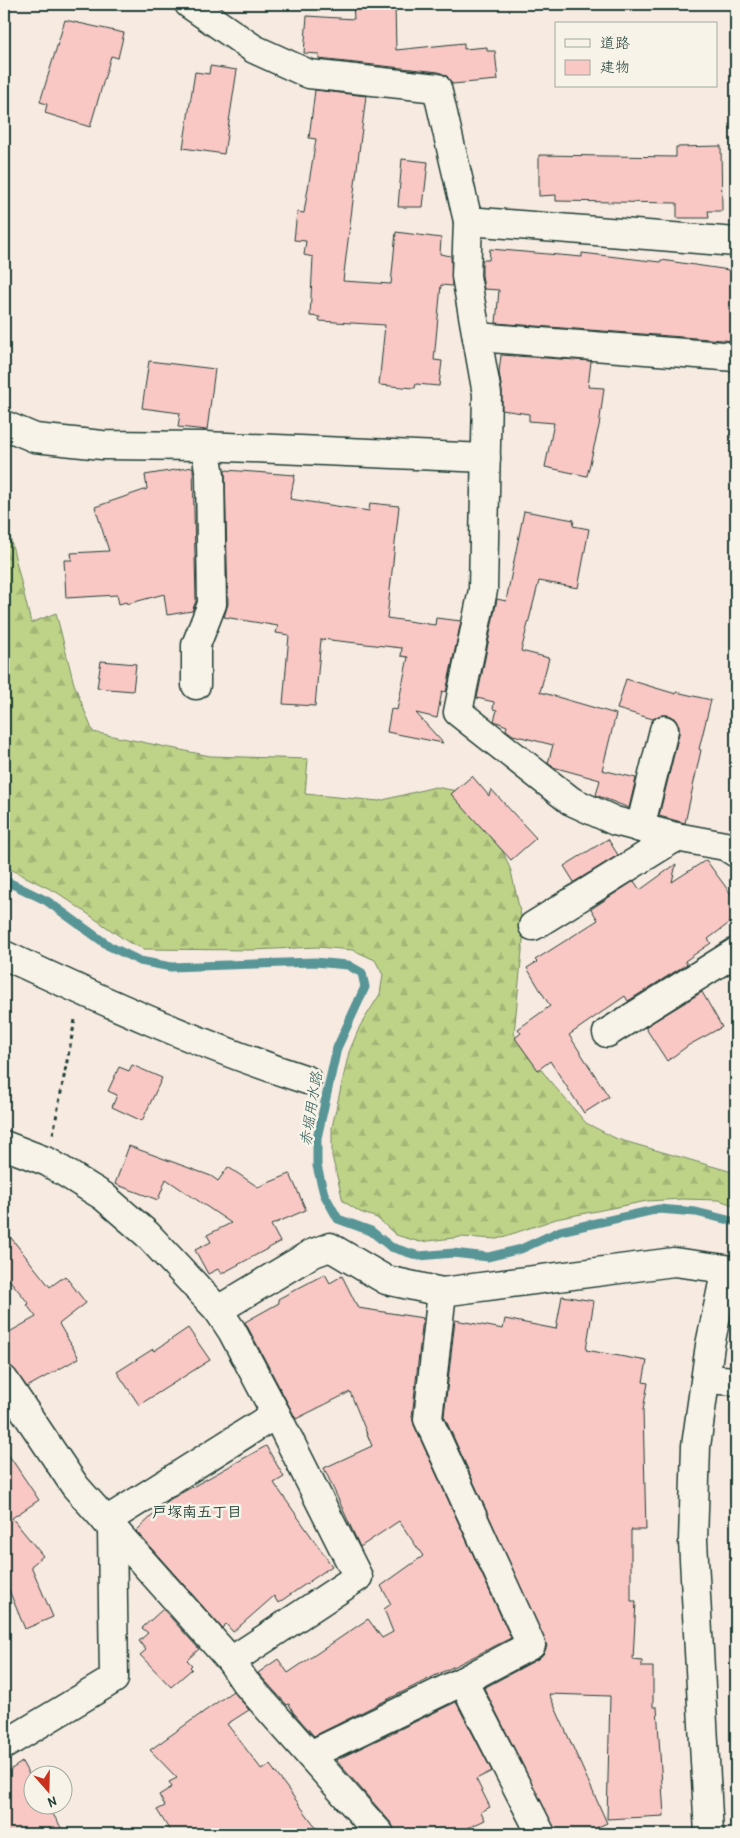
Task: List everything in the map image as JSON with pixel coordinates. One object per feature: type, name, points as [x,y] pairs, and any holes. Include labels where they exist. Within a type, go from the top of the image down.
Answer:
[{"type":"street","points":[[189,4],[254,49],[309,74],[437,88],[468,222],[466,276],[487,394],[483,590],[458,712],[571,801],[615,821],[676,837],[724,846],[736,853]]},
{"type":"street","points":[[468,222],[736,242]]},
{"type":"street","points":[[477,337],[736,357]]},
{"type":"street","points":[[4,425],[35,438],[102,445],[205,446],[486,458]]},
{"type":"street","points":[[196,685],[196,645],[212,604],[210,475],[205,446]]},
{"type":"street","points":[[640,828],[664,730]]},
{"type":"street","points":[[533,926],[676,837]]},
{"type":"street","points":[[607,1032],[736,952]]},
{"type":"street","points":[[4,955],[164,1028],[246,1060],[307,1080]]},
{"type":"street","points":[[4,1145],[48,1162],[103,1196],[147,1234],[218,1310],[232,1331],[276,1414],[358,1577],[231,1661]]},
{"type":"street","points":[[218,1310],[311,1254],[330,1247],[386,1280],[442,1292],[674,1262],[726,1268],[696,1446],[692,1540],[709,1834]]},
{"type":"street","points":[[310,1755],[463,1681],[531,1644],[428,1419],[442,1292]]},
{"type":"street","points":[[706,1379],[736,1381]]},
{"type":"street","points":[[4,1380],[55,1459],[109,1524],[231,1661],[245,1682],[380,1834]]},
{"type":"street","points":[[109,1524],[276,1414]]},
{"type":"street","points":[[4,1746],[114,1679],[109,1524]]},
{"type":"street","points":[[463,1681],[541,1834]]},
{"type":"path","points":[[48,1162],[76,1017]]},
{"type":"green space","points":[[4,512],[31,623],[56,613],[74,684],[93,732],[210,756],[308,759],[305,794],[379,801],[435,787],[463,792],[492,825],[511,871],[524,930],[514,1034],[549,1080],[586,1123],[617,1139],[736,1173],[736,1206],[719,1200],[682,1199],[647,1201],[556,1219],[497,1239],[461,1237],[420,1242],[396,1235],[377,1218],[360,1212],[343,1201],[332,1156],[332,1127],[349,1052],[360,1026],[380,994],[383,975],[375,960],[353,950],[317,947],[253,950],[144,949],[128,942],[58,893],[4,866]]},
{"type":"building","points":[[353,4],[395,4],[396,50],[464,43],[464,49],[487,47],[487,51],[495,51],[498,80],[452,84],[447,76],[439,72],[319,59],[319,54],[304,53],[307,16],[354,19]]},
{"type":"building","points":[[65,20],[124,33],[118,58],[111,56],[90,127],[45,113],[47,104],[40,102]]},
{"type":"building","points":[[210,66],[237,70],[224,154],[183,148],[195,72],[209,74]]},
{"type":"building","points":[[315,90],[366,96],[343,281],[391,284],[396,232],[441,238],[440,254],[451,256],[452,286],[441,285],[434,360],[442,361],[439,386],[416,384],[415,388],[379,385],[385,325],[319,321],[320,317],[310,316],[313,257],[304,255],[306,241],[294,240],[297,212],[304,213],[316,139],[309,138]]},
{"type":"building","points":[[721,146],[722,211],[708,211],[709,218],[677,218],[677,203],[556,201],[556,195],[539,196],[539,155],[676,157],[676,147]]},
{"type":"building","points":[[402,159],[428,162],[423,207],[398,207]]},
{"type":"building","points":[[490,249],[582,257],[582,253],[660,262],[661,260],[736,271],[736,341],[496,323],[499,290],[484,289],[482,275],[482,260],[489,260]]},
{"type":"building","points":[[501,355],[591,361],[588,387],[604,388],[599,426],[587,476],[545,467],[554,423],[529,421],[529,414],[502,410],[499,372]]},
{"type":"building","points":[[149,361],[215,369],[207,430],[178,427],[180,413],[142,408]]},
{"type":"building","points":[[193,467],[196,601],[192,611],[167,615],[164,594],[127,604],[126,602],[119,604],[117,595],[66,598],[64,560],[72,560],[71,553],[109,551],[95,507],[147,489],[145,475]]},
{"type":"building","points":[[225,470],[295,475],[290,499],[369,511],[370,503],[399,506],[387,618],[435,625],[436,618],[461,621],[446,692],[442,691],[437,718],[416,713],[443,743],[387,732],[391,709],[397,710],[408,657],[401,656],[402,648],[321,639],[315,706],[283,704],[289,635],[276,633],[278,626],[224,617],[228,604]]},
{"type":"building","points":[[524,511],[574,520],[573,526],[589,529],[578,588],[539,581],[521,651],[549,658],[540,692],[616,714],[602,770],[636,778],[629,808],[596,795],[600,780],[553,767],[548,763],[553,745],[513,735],[506,730],[507,726],[494,721],[497,710],[493,709],[494,702],[477,698],[497,599],[506,601]]},
{"type":"building","points":[[101,661],[136,664],[133,691],[97,688]]},
{"type":"building","points":[[626,679],[676,694],[676,692],[711,700],[699,749],[701,750],[685,823],[659,816],[679,734],[679,725],[674,718],[668,715],[660,715],[653,719],[617,709]]},
{"type":"building","points":[[472,776],[489,796],[491,789],[536,838],[511,860],[451,794]]},
{"type":"building","points":[[608,839],[618,855],[574,882],[564,866]]},
{"type":"building","points":[[706,860],[736,901],[736,918],[708,939],[711,943],[685,961],[687,964],[628,1001],[625,996],[569,1035],[609,1097],[584,1113],[550,1061],[538,1070],[515,1038],[521,1033],[518,1029],[550,1006],[527,968],[537,962],[535,960],[598,920],[591,909],[634,881],[640,890],[676,864],[672,882]]},
{"type":"building","points":[[702,992],[722,1027],[689,1045],[667,1061],[645,1027]]},
{"type":"building","points":[[132,1065],[162,1078],[142,1121],[112,1107],[117,1095],[108,1091],[119,1067],[129,1071]]},
{"type":"building","points":[[129,1146],[211,1176],[218,1181],[228,1167],[258,1187],[290,1174],[306,1210],[271,1225],[280,1242],[221,1274],[218,1269],[208,1274],[195,1250],[211,1242],[207,1235],[231,1223],[166,1179],[158,1200],[115,1184]]},
{"type":"building","points":[[4,1229],[50,1287],[65,1276],[86,1303],[59,1324],[79,1358],[27,1387],[4,1357],[4,1335],[36,1317],[27,1305],[29,1304],[4,1273]]},
{"type":"building","points":[[325,1274],[330,1283],[342,1276],[358,1308],[423,1318],[412,1417],[414,1425],[511,1638],[314,1736],[293,1712],[289,1704],[287,1705],[258,1673],[278,1659],[288,1673],[368,1619],[382,1638],[393,1632],[384,1609],[391,1604],[381,1586],[423,1556],[399,1521],[360,1547],[324,1468],[372,1446],[350,1392],[296,1419],[245,1322],[279,1303],[278,1299]]},
{"type":"building","points":[[562,1296],[594,1301],[586,1350],[647,1361],[643,1382],[648,1383],[643,1410],[646,1530],[631,1530],[631,1601],[636,1601],[633,1660],[642,1661],[642,1667],[653,1667],[653,1707],[657,1707],[664,1816],[607,1819],[610,1696],[549,1694],[607,1823],[583,1834],[557,1834],[484,1688],[538,1659],[544,1653],[547,1646],[444,1416],[455,1320],[503,1329],[505,1319],[556,1329]]},
{"type":"building","points":[[188,1328],[210,1360],[139,1405],[117,1372],[153,1349],[154,1351]]},
{"type":"building","points":[[266,1446],[284,1477],[274,1483],[332,1566],[278,1603],[274,1596],[233,1632],[226,1624],[222,1628],[136,1531],[169,1500]]},
{"type":"building","points":[[4,1448],[39,1500],[12,1518],[43,1556],[31,1566],[53,1617],[25,1629],[4,1578]]},
{"type":"building","points":[[163,1609],[199,1649],[187,1660],[192,1665],[190,1667],[192,1669],[171,1687],[140,1655],[146,1650],[139,1641],[148,1633],[142,1628]]},
{"type":"building","points":[[233,1691],[249,1710],[227,1724],[262,1770],[270,1765],[321,1834],[172,1834],[157,1810],[165,1806],[159,1795],[172,1787],[169,1782],[177,1778],[150,1750]]},
{"type":"building","points":[[456,1702],[492,1771],[476,1779],[490,1807],[481,1812],[485,1820],[455,1834],[395,1834],[392,1824],[336,1760]]},
{"type":"building","points":[[22,1762],[24,1766],[22,1766],[22,1816],[54,1816],[65,1834],[9,1834],[4,1826],[4,1774]]},
{"type":"waterway","name":"赤堀用水路","points":[[4,880],[47,901],[109,946],[140,961],[171,967],[314,962],[348,965],[362,973],[365,987],[337,1048],[317,1138],[317,1166],[324,1194],[338,1219],[371,1231],[391,1247],[419,1256],[453,1253],[488,1257],[521,1249],[560,1231],[659,1209],[696,1212],[736,1222]]},
{"type":"district","name":"戸塚南五丁目","points":[[197,1512]]}]
